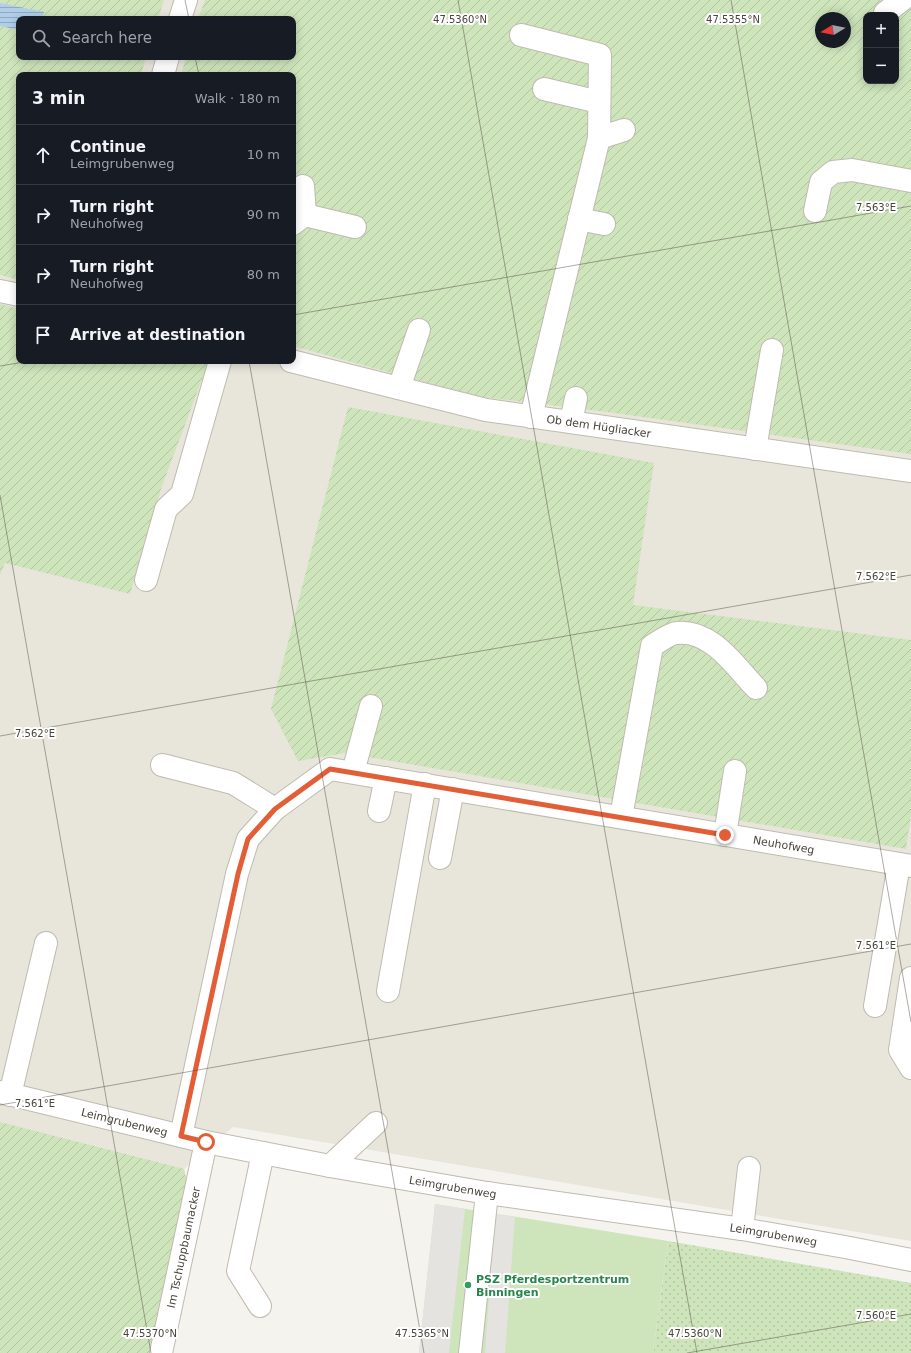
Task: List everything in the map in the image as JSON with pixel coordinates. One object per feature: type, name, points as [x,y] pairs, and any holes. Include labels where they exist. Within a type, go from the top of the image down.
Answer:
[{"type":"street","points":[[181,16],[186,0]]},
{"type":"street","points":[[886,12],[902,0]]},
{"type":"street","points":[[521,35],[600,55],[599,138],[579,219],[558,270],[530,417]]},
{"type":"street","points":[[164,72],[167,60]]},
{"type":"street","points":[[544,89],[599,102]]},
{"type":"street","points":[[599,138],[624,130]]},
{"type":"street","points":[[815,211],[821,182],[833,172],[852,170],[911,181]]},
{"type":"street","points":[[303,186],[299,220],[355,227]]},
{"type":"street","points":[[579,219],[604,224]]},
{"type":"street","points":[[0,291],[16,294]]},
{"type":"street","points":[[399,388],[419,330]]},
{"type":"street","points":[[756,449],[772,350]]},
{"type":"street","name":"Ob dem Hügliacker","points":[[296,362],[486,410],[911,471]]},
{"type":"street","points":[[146,580],[166,510],[182,494],[219,364]]},
{"type":"street","points":[[571,422],[576,398]]},
{"type":"street","points":[[621,817],[652,646],[676,633],[698,635],[716,645],[756,688]]},
{"type":"street","points":[[353,772],[371,706]]},
{"type":"street","points":[[162,765],[233,783],[275,809]]},
{"type":"street","name":"Neuhofweg","points":[[181,1136],[238,874],[248,839],[275,809],[330,769],[905,865]]},
{"type":"street","points":[[725,835],[735,771]]},
{"type":"street","points":[[379,810],[386,778]]},
{"type":"street","points":[[388,991],[425,784]]},
{"type":"street","points":[[440,858],[453,789]]},
{"type":"street","points":[[876,1006],[905,865]]},
{"type":"street","points":[[5,1094],[46,943]]},
{"type":"street","points":[[911,978],[900,1050],[911,1068]]},
{"type":"street","name":"Leimgrubenweg","points":[[5,1094],[206,1142],[263,1154],[487,1193],[742,1229],[911,1260]]},
{"type":"street","points":[[330,1166],[376,1123]]},
{"type":"street","name":"Im Tschuppbaumacker","points":[[161,1353],[206,1142]]},
{"type":"street","points":[[260,1306],[238,1271],[263,1154]]},
{"type":"street","points":[[742,1229],[749,1168]]},
{"type":"street","points":[[470,1353],[487,1193]]},
{"type":"shaded area","points":[[0,0],[911,0],[911,1241],[233,1127],[184,1169],[187,1182],[0,1353]]},
{"type":"shaded area","points":[[435,1204],[465,1209],[449,1353],[419,1353]]},
{"type":"shaded area","points":[[495,1214],[515,1217],[505,1353],[485,1353]]},
{"type":"green space","points":[[0,0],[164,0],[159,16],[16,16],[16,60],[145,60],[142,72],[16,72],[16,279],[0,275]]},
{"type":"green space","points":[[205,0],[911,0],[911,454],[607,412],[475,396],[296,347],[296,72],[182,72],[185,60],[296,60],[296,16],[199,16]]},
{"type":"green space","points":[[0,304],[16,308],[16,364],[208,364],[162,486],[130,594],[5,563],[0,575]]},
{"type":"green space","points":[[348,407],[654,463],[633,605],[911,640],[911,815],[906,849],[345,753],[298,761],[271,709]]},
{"type":"green space","points":[[0,1122],[184,1169],[187,1182],[152,1353],[0,1353]]},
{"type":"green space","points":[[435,1204],[668,1241],[653,1353],[419,1353]]},
{"type":"green space","points":[[668,1241],[911,1283],[911,1353],[653,1353]]},
{"type":"water","points":[[0,3],[44,12],[43,16],[16,16],[16,29],[0,26]]},
{"type":"place","name":"PSZ Pferdesportzentrum Binningen","points":[[468,1285]]},
{"type":"route","points":[[206,1142],[181,1136],[238,874],[248,839],[275,809],[330,769],[725,835]]}]
